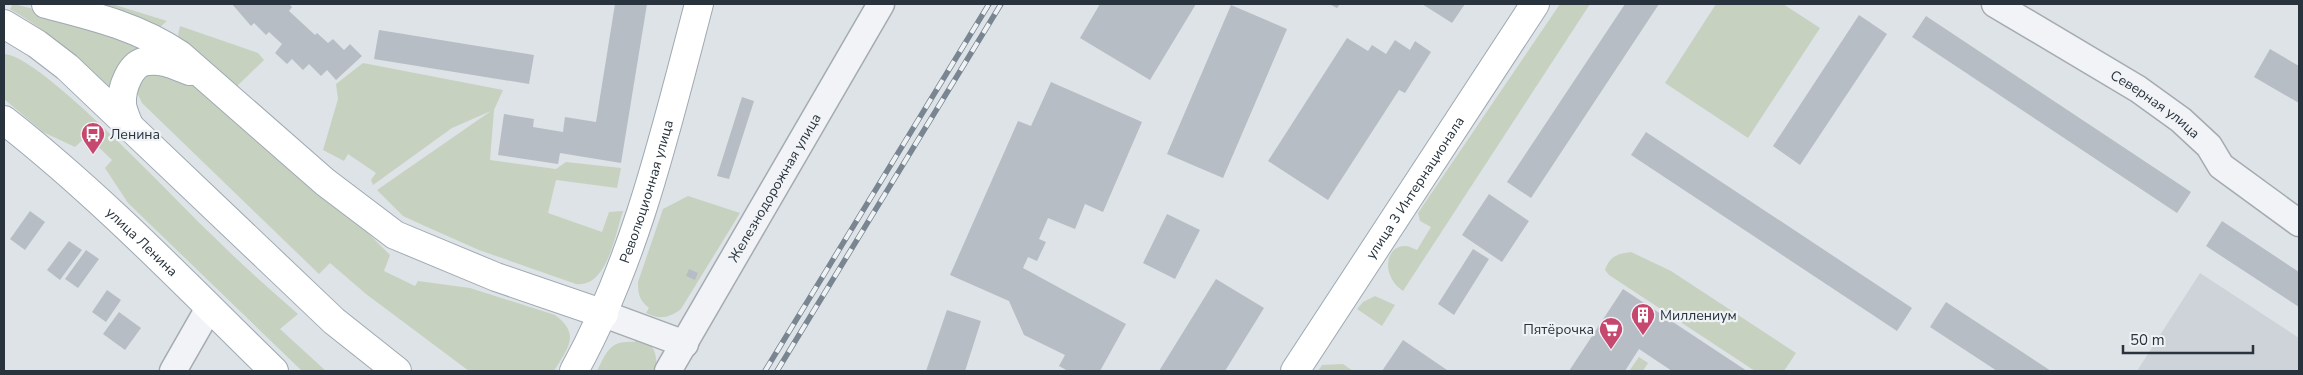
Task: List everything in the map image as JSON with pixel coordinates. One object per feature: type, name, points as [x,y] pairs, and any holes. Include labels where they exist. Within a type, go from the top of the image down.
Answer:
[{"type":"main road","points":[[46,4],[104,19],[142,33],[180,56],[325,182],[395,235],[496,277],[604,314]]},
{"type":"main road","name":"Революционная улица","points":[[574,371],[604,314],[651,182],[699,4]]},
{"type":"main road","name":"улица 3 Интернационала","points":[[1295,371],[1535,4]]},
{"type":"main road","points":[[4,24],[37,44],[67,67],[128,123],[246,239],[334,320],[397,371]]},
{"type":"main road","points":[[4,46],[37,44]]},
{"type":"main road","points":[[128,123],[122,106],[123,88],[132,70],[146,60],[164,61],[203,76]]},
{"type":"main road","name":"улица Ленина","points":[[4,120],[47,154],[115,215],[274,371]]},
{"type":"street","name":"Железнодорожная улица","points":[[668,371],[881,4]]},
{"type":"street","name":"Северная улица","points":[[1995,4],[2138,89],[2181,120],[2209,146],[2222,166],[2299,222]]},
{"type":"street","points":[[173,371],[209,308]]},
{"type":"street","points":[[604,314],[685,344]]},
{"type":"shaded area","points":[[2200,273],[2299,338],[2299,371],[2137,371]]},
{"type":"green space","points":[[13,4],[97,24],[158,50],[117,97],[67,49],[40,28],[10,9]]},
{"type":"green space","points":[[72,4],[112,4],[167,21],[158,29]]},
{"type":"green space","points":[[1560,4],[1590,4],[1403,291],[1394,283],[1390,274],[1388,269],[1389,258],[1395,249],[1400,247],[1407,246],[1417,250],[1431,227],[1420,221],[1418,213]]},
{"type":"green space","points":[[1716,4],[1783,4],[1820,28],[1748,138],[1665,83]]},
{"type":"green space","points":[[180,26],[258,53],[264,60],[236,87],[180,43],[178,35]]},
{"type":"green space","points":[[4,54],[22,60],[77,103],[109,132],[232,255],[298,314],[280,329],[326,371],[302,371],[128,203],[105,168],[112,160],[87,136],[75,147],[43,132],[4,99]]},
{"type":"green space","points":[[363,63],[503,90],[494,110],[490,160],[556,169],[566,162],[621,168],[617,188],[556,180],[548,213],[602,232],[609,212],[623,211],[608,258],[595,278],[587,283],[576,284],[479,250],[403,216],[377,190],[491,111],[452,128],[373,185],[371,180],[376,173],[348,154],[344,161],[323,150],[338,99],[336,84]]},
{"type":"green space","points":[[144,70],[170,71],[197,87],[358,223],[390,255],[384,271],[415,286],[418,281],[470,288],[555,315],[568,329],[570,342],[554,371],[469,371],[366,294],[330,263],[319,274],[142,103],[136,90]]},
{"type":"green space","points":[[688,196],[740,213],[681,309],[668,316],[656,317],[646,313],[649,308],[640,296],[638,282],[663,209]]},
{"type":"green space","points":[[1631,252],[1671,271],[1796,353],[1784,371],[1755,371],[1609,275],[1605,270],[1612,259],[1618,255]]},
{"type":"green space","points":[[1375,296],[1395,305],[1382,326],[1357,309],[1363,302]]},
{"type":"green space","points":[[638,335],[648,342],[654,350],[656,359],[655,371],[597,371],[610,348],[620,343],[635,342]]},
{"type":"green space","points":[[1639,357],[1648,363],[1643,371],[1629,371]]},
{"type":"green space","points":[[1343,364],[1353,371],[1318,371],[1322,365]]},
{"type":"building","points":[[232,4],[289,4],[292,7],[289,11],[315,35],[317,33],[328,43],[333,39],[344,50],[350,44],[362,56],[336,80],[327,70],[321,76],[309,64],[303,70],[292,59],[287,64],[275,53],[282,44],[269,32],[266,35],[254,23],[251,26]]},
{"type":"building","points":[[615,4],[647,4],[621,163],[560,153],[558,164],[498,155],[504,114],[534,119],[533,127],[563,132],[565,117],[596,122]]},
{"type":"building","points":[[1100,4],[1196,4],[1150,80],[1080,38]]},
{"type":"building","points":[[1329,4],[1340,4],[1337,8]]},
{"type":"building","points":[[1422,4],[1465,4],[1452,23]]},
{"type":"building","points":[[1625,4],[1659,4],[1531,198],[1507,182]]},
{"type":"building","points":[[1231,5],[1287,29],[1223,178],[1167,154]]},
{"type":"building","points":[[1859,15],[1887,34],[1800,165],[1773,146]]},
{"type":"building","points":[[1926,16],[2191,192],[2177,213],[1912,37]]},
{"type":"building","points":[[379,30],[534,55],[529,84],[374,59]]},
{"type":"building","points":[[1347,38],[1368,51],[1372,45],[1386,54],[1395,40],[1410,50],[1415,41],[1431,52],[1405,93],[1399,90],[1328,200],[1268,161]]},
{"type":"building","points":[[2270,49],[2299,66],[2299,103],[2254,77]]},
{"type":"building","points":[[1051,82],[1142,122],[1103,212],[1085,204],[1075,229],[1048,218],[1039,239],[1046,242],[1037,261],[1028,257],[1023,268],[1126,324],[1100,371],[1068,371],[1059,366],[1065,355],[1024,335],[1009,301],[950,275],[1018,121],[1031,126]]},
{"type":"building","points":[[742,97],[754,101],[729,179],[717,176]]},
{"type":"building","points":[[1646,132],[1912,308],[1897,331],[1631,155]]},
{"type":"building","points":[[1489,194],[1529,221],[1502,262],[1462,235]]},
{"type":"building","points":[[30,211],[45,222],[25,250],[10,239]]},
{"type":"building","points":[[1167,214],[1200,230],[1175,279],[1143,263]]},
{"type":"building","points":[[2222,221],[2299,272],[2299,307],[2206,246]]},
{"type":"building","points":[[69,241],[82,250],[60,280],[47,270]]},
{"type":"building","points":[[1473,249],[1489,259],[1454,315],[1438,304]]},
{"type":"building","points":[[86,250],[99,259],[78,288],[65,279]]},
{"type":"building","points":[[689,269],[698,273],[695,280],[686,276]]},
{"type":"building","points":[[1216,279],[1264,308],[1225,371],[1159,371]]},
{"type":"building","name":"Миллениум","points":[[1623,289],[1747,371],[1672,371],[1639,349],[1625,371],[1569,371]]},
{"type":"building","points":[[107,290],[121,300],[106,322],[92,312]]},
{"type":"building","points":[[1946,302],[2051,371],[1997,371],[1930,327]]},
{"type":"building","points":[[947,310],[981,321],[965,371],[926,371]]},
{"type":"building","points":[[119,312],[141,328],[125,350],[103,334]]},
{"type":"building","points":[[1403,340],[1447,370],[1382,371]]},
{"type":"railway","points":[[765,371],[989,4]]},
{"type":"railway","points":[[777,371],[1001,4]]},
{"type":"place","name":"Ленина","points":[[93,155]]},
{"type":"place","name":"Миллениум","points":[[1643,336]]},
{"type":"place","name":"Пятёрочка","points":[[1611,350]]}]
